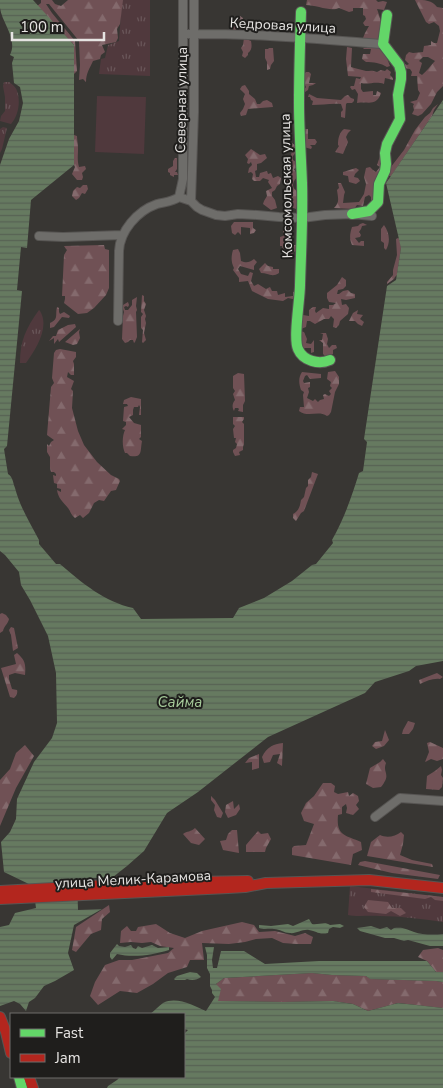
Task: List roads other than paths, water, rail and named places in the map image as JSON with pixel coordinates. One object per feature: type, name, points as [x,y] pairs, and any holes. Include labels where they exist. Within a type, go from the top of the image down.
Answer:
[{"type":"main road","name":"Комсомольская улица","points":[[301,12],[299,104],[302,218],[300,294],[296,338],[297,348],[304,357],[311,361],[324,363],[330,360]]},
{"type":"main road","points":[[352,214],[369,211],[378,202],[379,184],[385,171],[387,144],[400,119],[398,96],[401,72],[399,65],[383,44],[387,15]]},
{"type":"main road","name":"улица Мелик-Карамова","points":[[0,899],[227,881],[266,883],[369,880],[443,888]]},
{"type":"main road","name":"улица Мелик-Карамова","points":[[0,891],[142,888]]},
{"type":"main road","points":[[5,1028],[10,1049]]},
{"type":"street","points":[[118,321],[119,242],[122,235],[133,221],[148,208],[179,197],[183,179],[182,0]]},
{"type":"street","name":"Северная улица","points":[[192,201],[194,0]]},
{"type":"street","name":"Кедровая улица","points":[[183,34],[300,37],[383,44]]},
{"type":"street","points":[[179,197],[192,201],[197,207],[216,215],[225,216],[238,214],[302,218],[352,214],[372,216]]},
{"type":"street","points":[[39,236],[122,235]]},
{"type":"street","points":[[375,817],[400,798],[443,801]]},
{"type":"water","name":"Сайма","points":[[0,0],[33,0],[74,45],[74,165],[31,200],[27,248],[21,247],[17,290],[22,291],[7,446],[4,449],[8,474],[12,478],[20,502],[39,540],[39,544],[56,564],[60,564],[85,585],[103,596],[133,608],[141,619],[233,618],[239,608],[264,598],[316,564],[333,543],[332,540],[347,507],[359,473],[363,471],[367,442],[364,439],[387,286],[396,280],[401,248],[386,183],[443,100],[443,661],[416,666],[409,671],[375,682],[365,693],[268,737],[198,792],[167,813],[144,851],[113,877],[77,879],[78,910],[102,909],[74,925],[68,953],[74,970],[44,986],[35,998],[29,1002],[26,1011],[20,1004],[14,1001],[0,1006],[0,927],[9,925],[15,913],[36,908],[33,886],[4,872],[1,842],[10,832],[16,819],[17,799],[34,762],[52,738],[57,723],[56,673],[48,636],[21,585],[19,572],[0,551],[0,165],[9,139],[19,121],[23,103],[20,87],[14,83],[12,63],[14,57],[10,55],[12,49],[11,37],[1,14]]},
{"type":"water","points":[[309,919],[312,924],[326,923],[344,926],[340,928],[333,927],[329,929],[328,933],[306,930],[288,933],[276,929],[259,928],[259,925],[288,924],[293,926]]},
{"type":"water","points":[[371,926],[380,929],[387,927],[391,930],[402,928],[432,935],[443,934],[443,946],[430,946],[408,940],[385,938],[360,931],[357,928]]},
{"type":"water","points":[[117,944],[125,947],[131,945],[136,949],[138,946],[142,948],[152,945],[158,948],[169,947],[169,950],[130,956],[117,954],[112,960],[110,953]]},
{"type":"water","points":[[205,947],[214,947],[213,968],[217,968],[221,951],[244,951],[265,964],[319,961],[427,961],[436,972],[443,972],[443,982],[370,979],[366,976],[312,973],[224,978],[216,984],[221,989],[218,1001],[333,1001],[353,1004],[368,1011],[398,1003],[443,1008],[443,1088],[107,1088],[119,1078],[185,1078],[185,1033],[188,1030],[185,1029],[185,1013],[151,1013],[168,1001],[185,1002],[206,1011],[215,997],[210,986]]},
{"type":"water","points":[[190,972],[197,973],[201,977],[193,980],[174,979],[177,976]]}]
